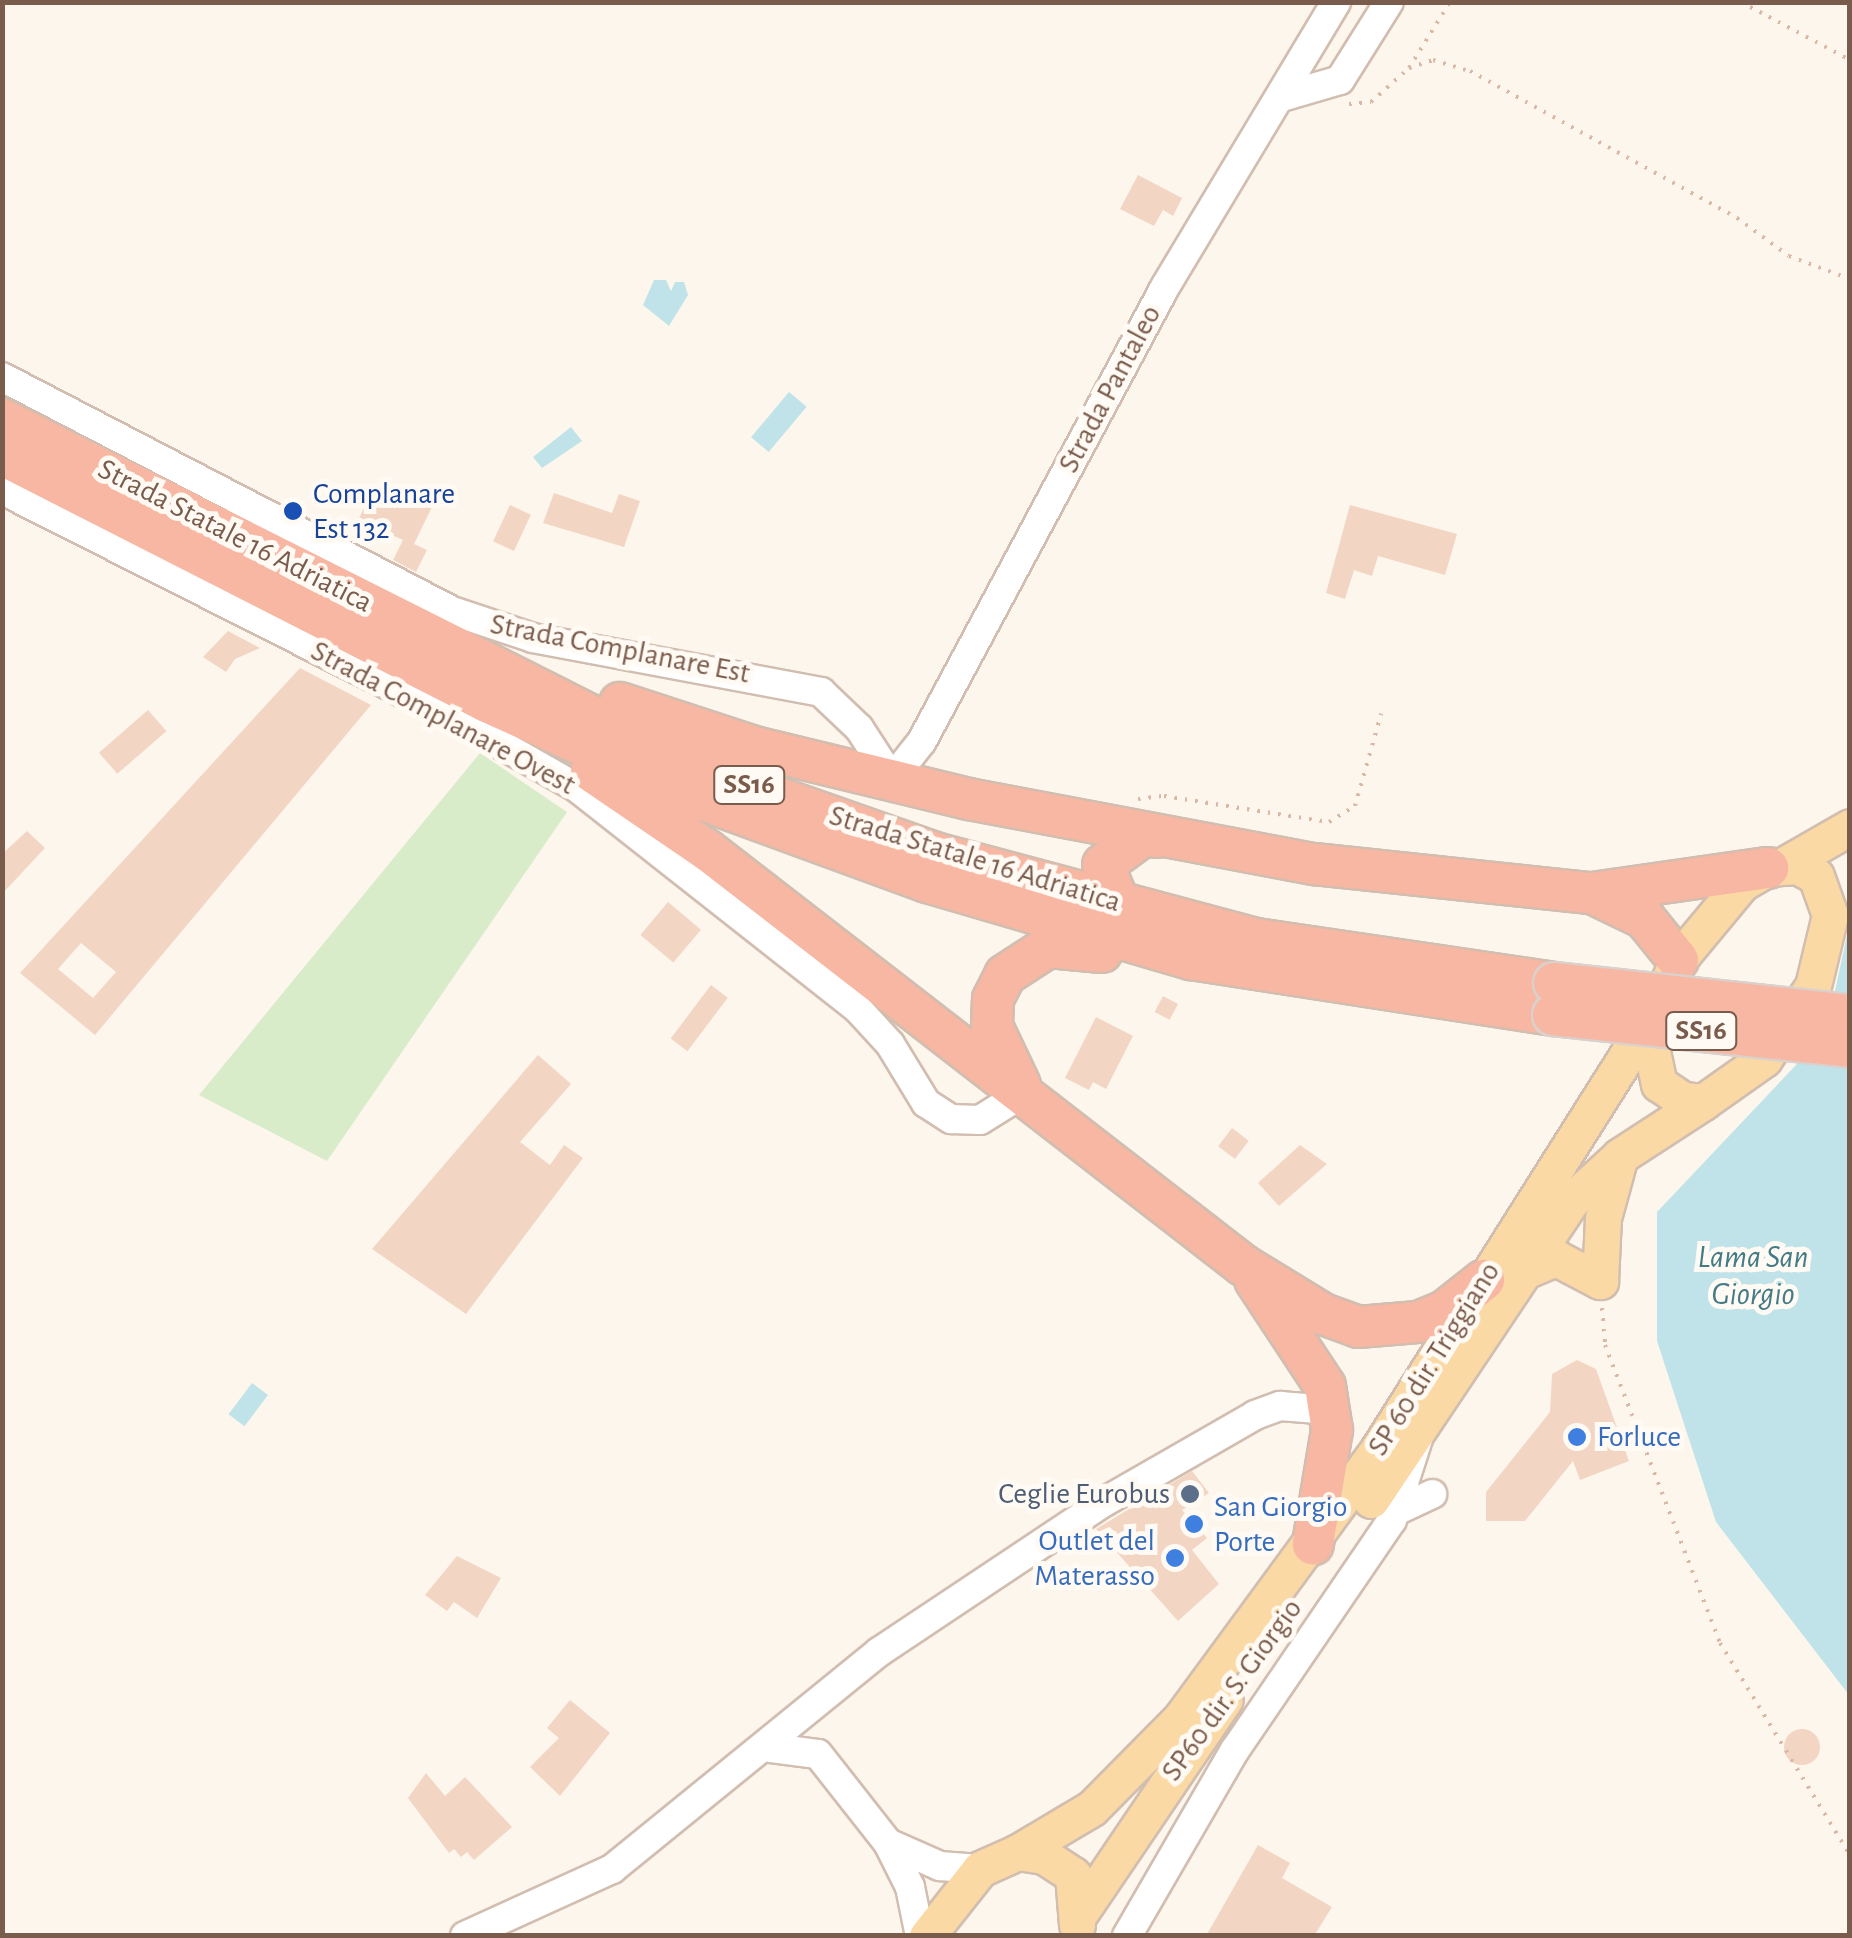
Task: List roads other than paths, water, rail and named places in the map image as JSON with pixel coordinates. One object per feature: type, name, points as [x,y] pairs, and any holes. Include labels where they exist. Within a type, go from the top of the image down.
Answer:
[{"type":"highway","name":"Strada Statale 16 Adriatica","points":[[2,418],[725,808],[927,882],[1191,959],[1554,999],[1850,1015]]},
{"type":"highway","name":"Strada Statale 16 Adriatica","points":[[2,455],[493,686],[779,798],[934,852],[1256,939],[1554,999],[1850,1047]]},
{"type":"highway","name":"SS16","points":[[493,686],[569,685],[758,748],[1161,838]]},
{"type":"highway","name":"SS16","points":[[493,686],[1026,1092],[1243,1265],[1323,1314],[1358,1328],[1418,1322],[1484,1280]]},
{"type":"highway","name":"SS16","points":[[1056,815],[1084,834],[1103,864],[1119,903]]},
{"type":"highway","name":"SS16","points":[[1103,864],[1144,835],[1424,879],[1592,893],[1776,866]]},
{"type":"highway","points":[[1592,893],[1644,918],[1678,960]]},
{"type":"highway","name":"SS16","points":[[1026,1092],[992,1026],[993,998],[1022,958],[1074,945],[1151,963],[1191,959]]},
{"type":"highway","points":[[1243,1265],[1318,1371],[1330,1410],[1313,1544]]},
{"type":"main road","points":[[1703,1102],[1682,1100],[1660,1084],[1651,1064],[1655,1010],[1678,960],[1742,884],[1850,827]]},
{"type":"main road","points":[[1776,866],[1816,876],[1830,915]]},
{"type":"main road","points":[[1830,915],[1850,882]]},
{"type":"main road","name":"SP60 dir. S. Giorgio","points":[[1077,1924],[1182,1757],[1419,1435],[1572,1200],[1620,1156],[1764,1059],[1794,1020],[1820,966],[1830,915]]},
{"type":"main road","name":"SP 60 dir. Triggiano","points":[[980,1869],[1018,1852],[1092,1808],[1141,1763],[1313,1544],[1655,1010]]},
{"type":"main road","points":[[1524,1271],[1556,1258],[1600,1281],[1604,1218],[1620,1156]]},
{"type":"main road","points":[[1018,1852],[1062,1864],[1078,1887],[1077,1924]]},
{"type":"main road","points":[[924,1936],[980,1869]]},
{"type":"street","name":"Strada Pantaleo","points":[[892,779],[922,741],[1165,288],[1285,96],[1336,2]]},
{"type":"street","points":[[1285,96],[1340,80],[1389,2]]},
{"type":"street","name":"Strada Complanare Est","points":[[2,377],[452,611],[533,638],[821,692],[860,728],[892,779]]},
{"type":"street","name":"Strada Complanare Ovest","points":[[2,490],[465,724],[576,787],[856,1008],[890,1044],[926,1103],[951,1118],[980,1120],[1026,1092]]},
{"type":"street","points":[[465,1936],[612,1869],[946,1606],[1255,1415],[1280,1406],[1330,1410]]},
{"type":"street","points":[[1127,1936],[1235,1750],[1396,1511],[1419,1435]]},
{"type":"street","points":[[1396,1511],[1432,1494]]},
{"type":"street","points":[[818,1754],[824,1699]]},
{"type":"street","points":[[763,1747],[818,1754],[888,1842],[910,1887],[924,1936]]},
{"type":"street","points":[[888,1842],[940,1866],[980,1869]]},
{"type":"water","points":[[654,280],[666,280],[671,291],[675,282],[684,282],[688,295],[669,326],[643,305]]},
{"type":"water","points":[[789,392],[807,407],[769,452],[751,437]]},
{"type":"water","points":[[571,427],[582,441],[542,468],[533,457]]},
{"type":"water","name":"Lama San Giorgio","points":[[1849,926],[1849,1695],[1716,1522],[1657,1341],[1657,1212],[1796,1065],[1835,991]]},
{"type":"water","points":[[252,1383],[268,1395],[245,1426],[229,1414]]},
{"type":"place","name":"Complanare Est 132","points":[[293,511]]},
{"type":"place","name":"Forluce","points":[[1577,1437]]},
{"type":"place","name":"Ceglie Eurobus","points":[[1190,1494]]},
{"type":"place","name":"San Giorgio Porte","points":[[1194,1524]]},
{"type":"place","name":"Outlet del Materasso","points":[[1175,1558]]}]
